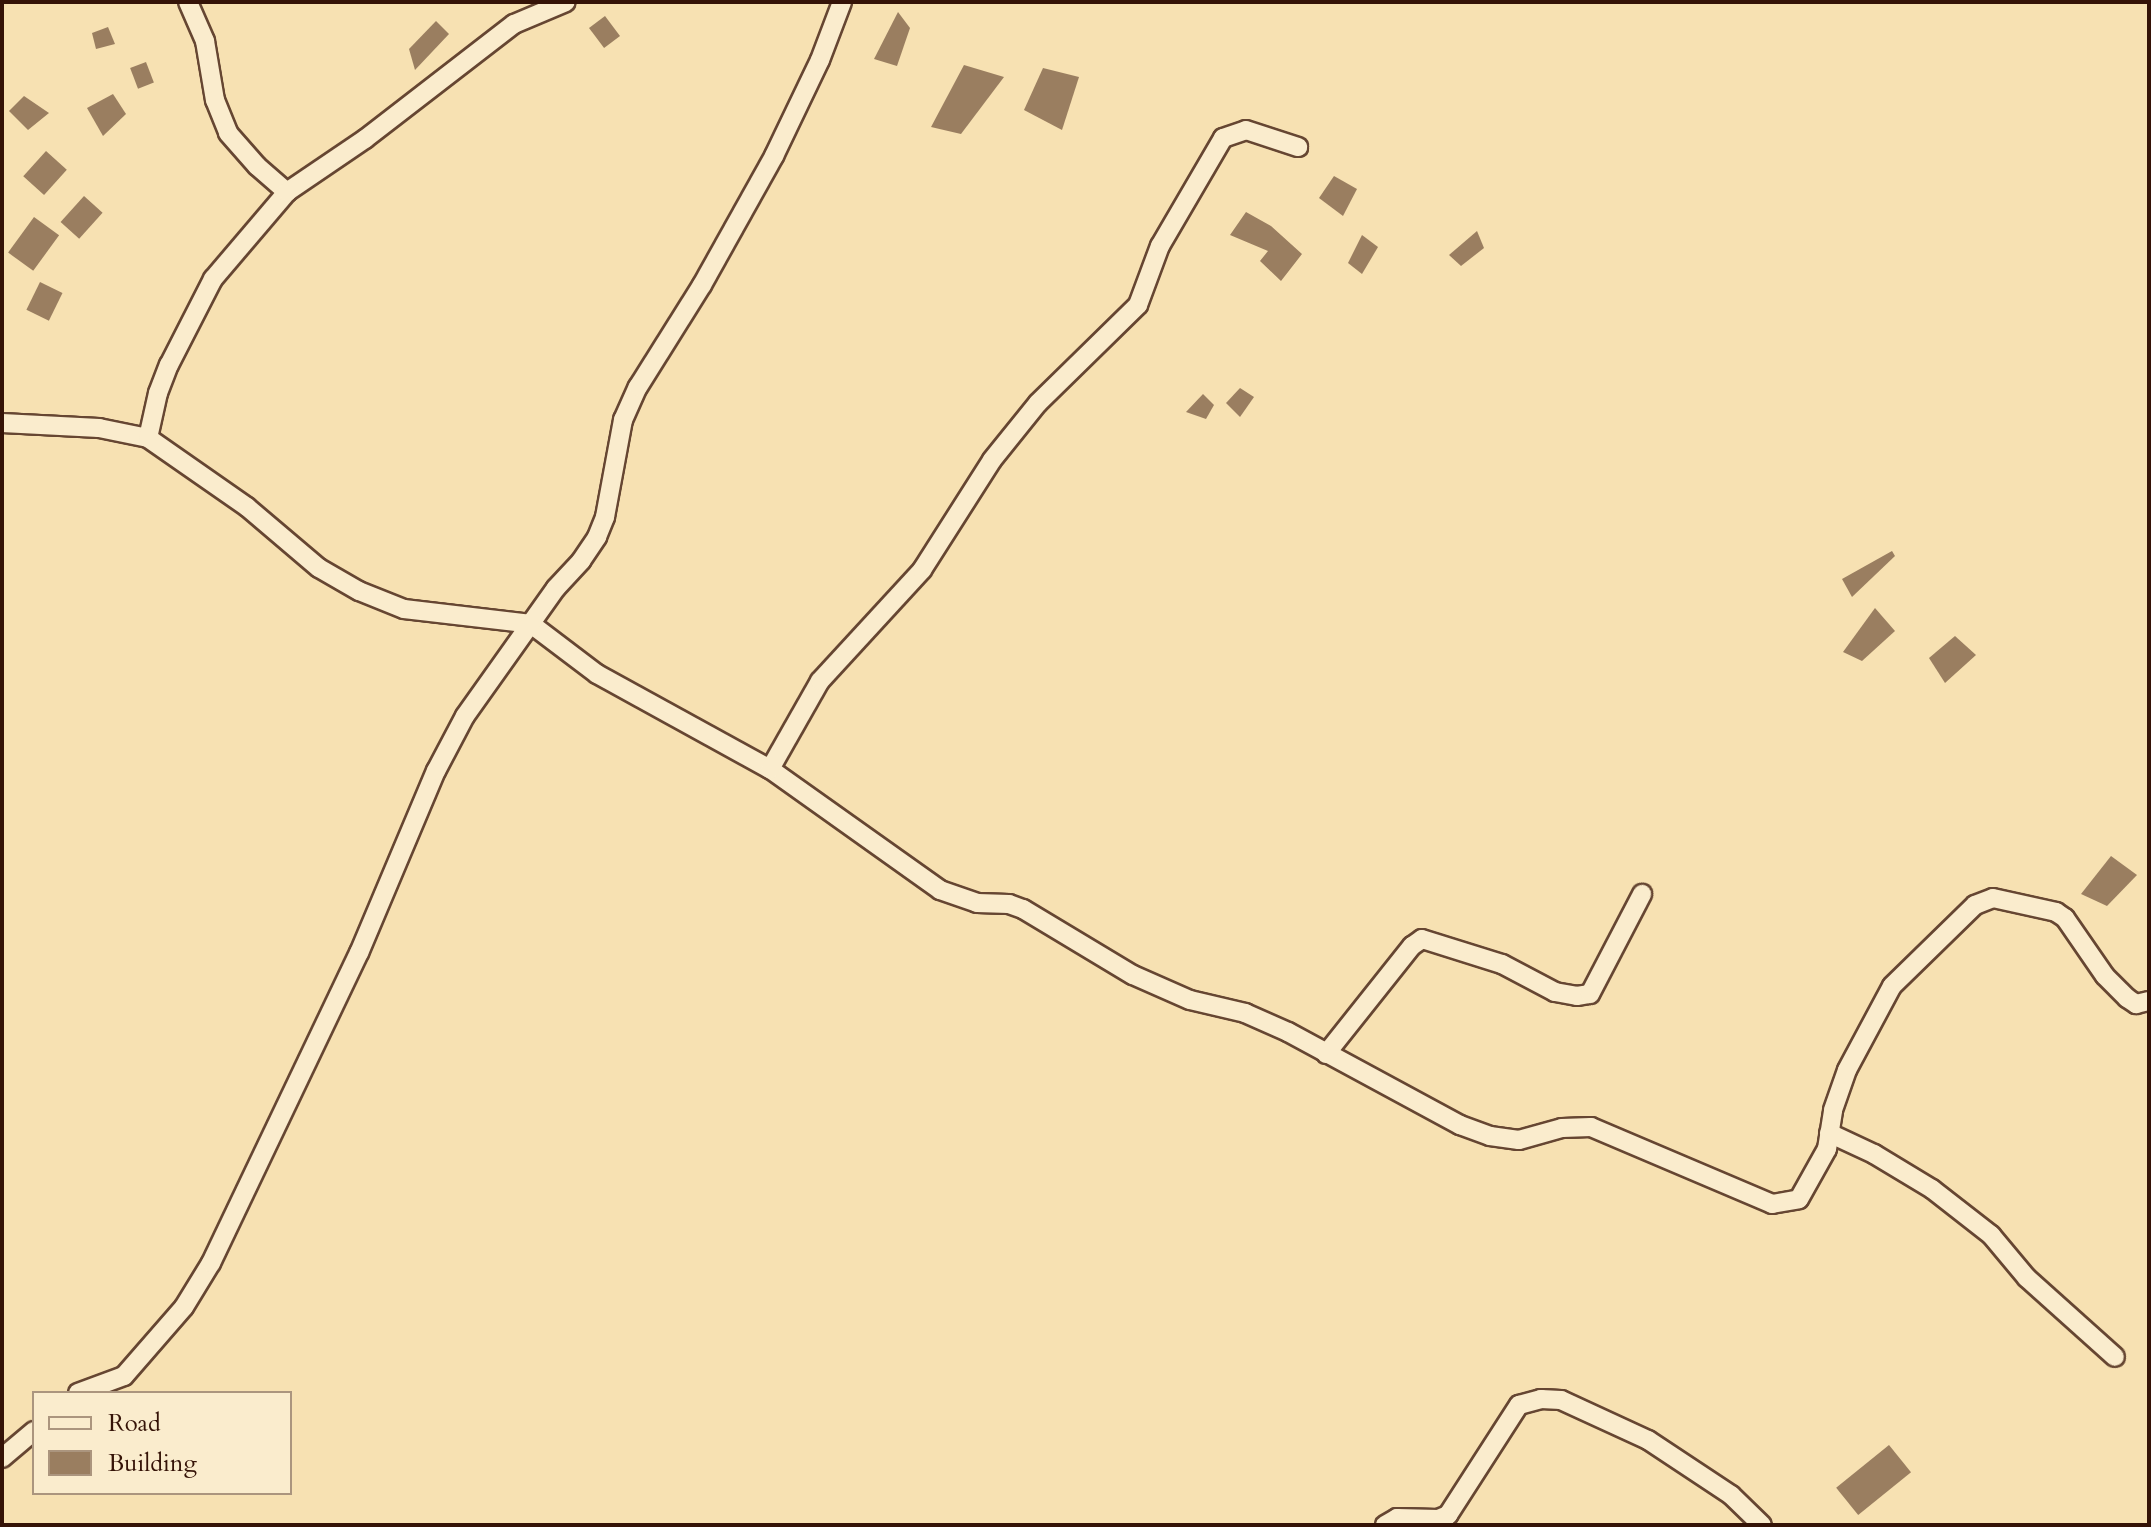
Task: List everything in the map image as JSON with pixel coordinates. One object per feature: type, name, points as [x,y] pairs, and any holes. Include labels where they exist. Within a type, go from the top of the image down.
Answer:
[{"type":"street","points":[[188,2],[205,41],[215,100],[228,133],[257,166],[287,192]]},
{"type":"street","points":[[148,438],[158,393],[169,365],[213,279],[287,192],[365,139],[514,24],[566,2]]},
{"type":"street","points":[[83,1391],[124,1376],[184,1307],[211,1263],[359,953],[436,771],[465,716],[597,537],[611,490],[623,420],[633,398],[702,285],[774,156],[820,60],[842,2]]},
{"type":"street","points":[[770,769],[820,681],[922,570],[992,460],[1038,403],[1138,305],[1160,246],[1223,138],[1246,130],[1298,147]]},
{"type":"street","points":[[2,423],[72,425],[148,438],[236,498],[292,541],[319,568],[359,591],[404,609],[531,624],[597,674],[770,769],[940,890],[977,903],[1009,904],[1023,909],[1133,975],[1190,1000],[1245,1013],[1288,1032],[1460,1125],[1490,1136],[1519,1140],[1562,1128],[1591,1127],[1772,1204],[1799,1199],[1827,1149],[1847,1070],[1892,986],[1975,905],[1993,898],[2056,912],[2065,918],[2105,976],[2127,998],[2136,1004],[2149,1001]]},
{"type":"street","points":[[1326,1054],[1412,946],[1422,939],[1502,964],[1555,992],[1577,996],[1590,994],[1642,894]]},
{"type":"street","points":[[1829,1133],[1874,1154],[1932,1189],[1991,1235],[2027,1278],[2115,1357]]},
{"type":"street","points":[[124,1376],[134,1391]]},
{"type":"street","points":[[1385,1525],[1397,1518],[1438,1519],[1448,1515],[1519,1405],[1541,1399],[1561,1400],[1648,1440],[1731,1495],[1762,1525]]},
{"type":"street","points":[[2,1458],[32,1433]]},
{"type":"building","points":[[898,12],[910,28],[897,66],[874,59]]},
{"type":"building","points":[[605,16],[620,36],[604,48],[589,28]]},
{"type":"building","points":[[436,21],[449,34],[415,70],[409,49]]},
{"type":"building","points":[[108,27],[115,44],[96,49],[92,33]]},
{"type":"building","points":[[146,62],[154,83],[138,89],[130,68]]},
{"type":"building","points":[[964,65],[1004,77],[961,134],[931,127]]},
{"type":"building","points":[[1043,68],[1079,77],[1062,130],[1024,110]]},
{"type":"building","points":[[113,94],[126,114],[103,136],[87,108]]},
{"type":"building","points":[[24,96],[49,113],[28,130],[9,111]]},
{"type":"building","points":[[46,151],[67,170],[44,195],[23,176]]},
{"type":"building","points":[[1334,176],[1357,189],[1343,216],[1319,198]]},
{"type":"building","points":[[84,196],[103,213],[79,239],[61,222]]},
{"type":"building","points":[[1246,212],[1271,226],[1302,254],[1281,281],[1260,261],[1268,251],[1230,235]]},
{"type":"building","points":[[34,217],[59,235],[33,271],[8,253]]},
{"type":"building","points":[[1477,231],[1484,248],[1461,266],[1449,255]]},
{"type":"building","points":[[1362,235],[1378,247],[1362,274],[1348,263]]},
{"type":"building","points":[[40,282],[62,293],[49,321],[26,310]]},
{"type":"building","points":[[1240,388],[1254,397],[1240,417],[1226,403]]},
{"type":"building","points":[[1203,394],[1214,405],[1206,419],[1186,412]]},
{"type":"building","points":[[1892,551],[1895,556],[1852,597],[1842,579]]},
{"type":"building","points":[[1875,608],[1895,631],[1862,661],[1843,652]]},
{"type":"building","points":[[1955,636],[1976,655],[1945,683],[1929,658]]},
{"type":"building","points":[[2111,856],[2137,875],[2107,906],[2081,894]]},
{"type":"building","points":[[1889,1445],[1911,1472],[1858,1515],[1836,1488]]}]
